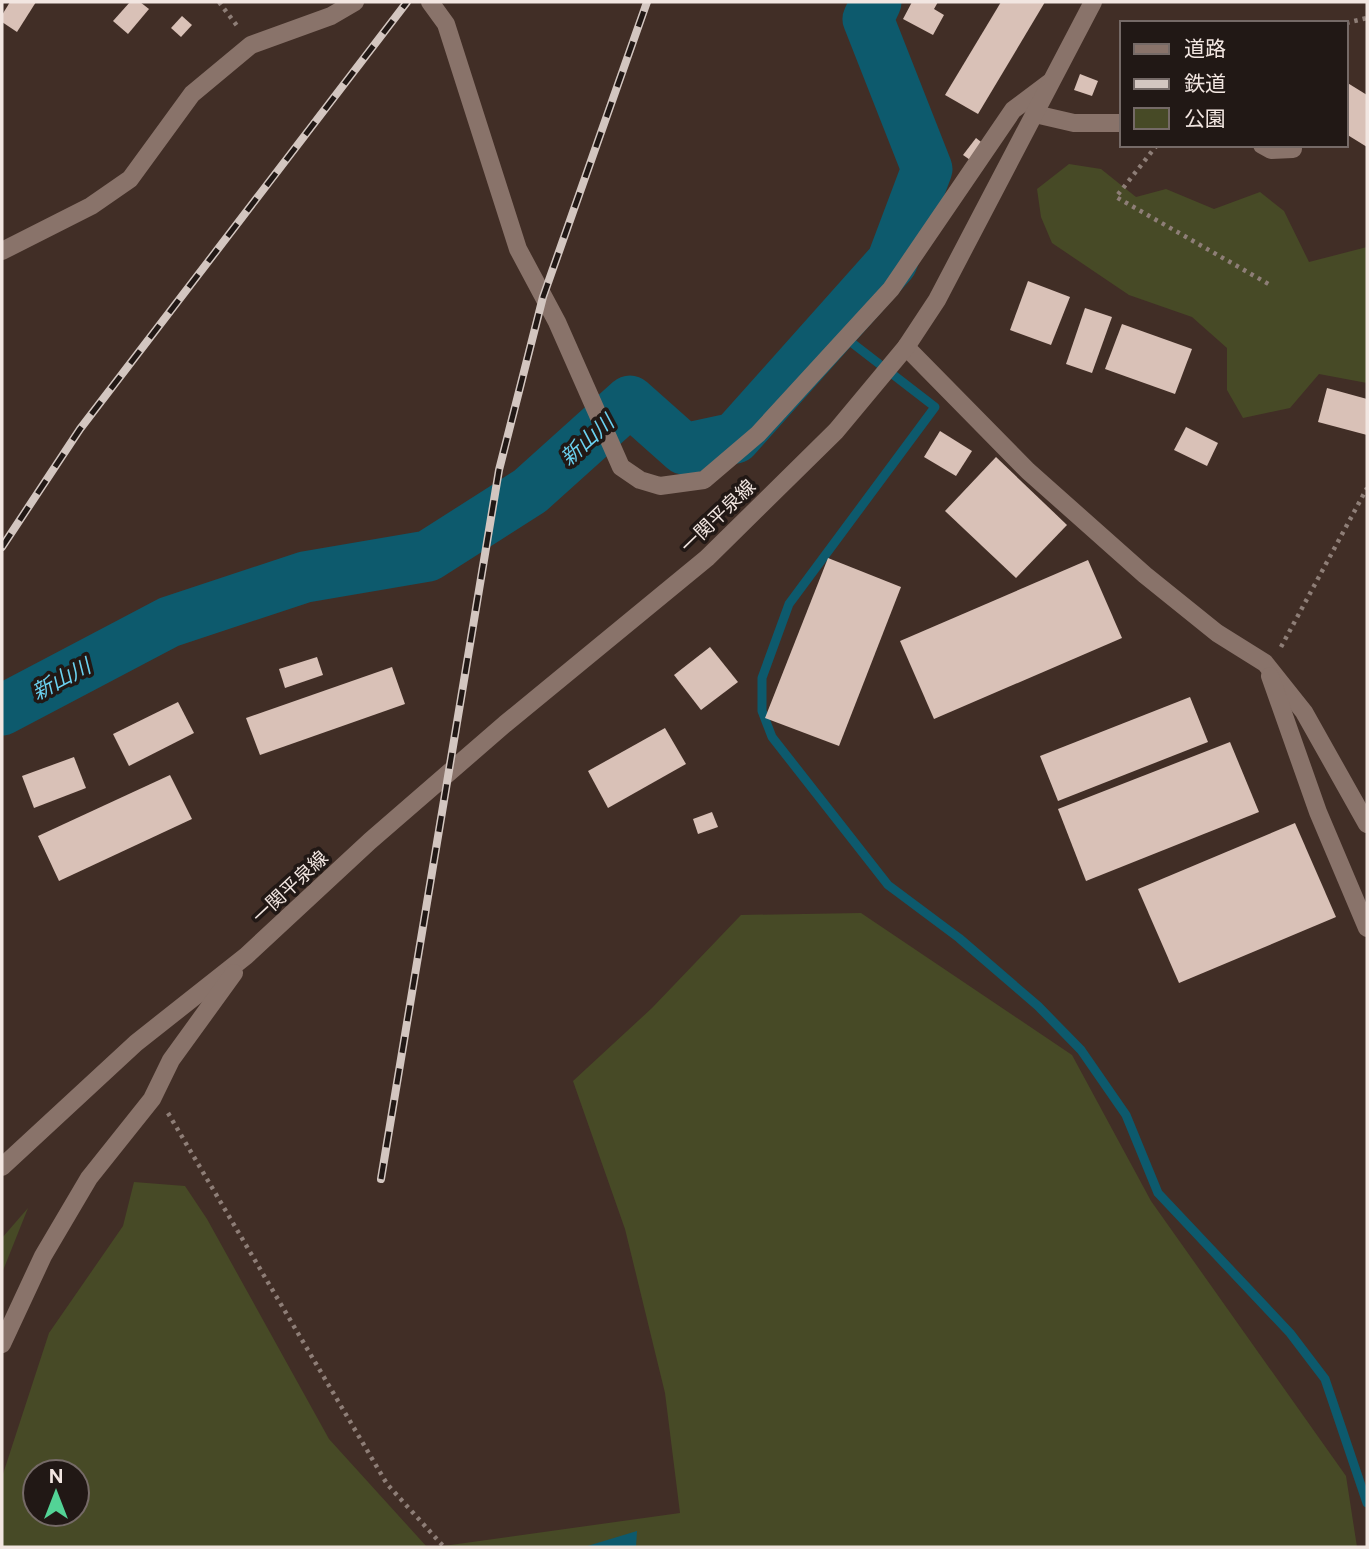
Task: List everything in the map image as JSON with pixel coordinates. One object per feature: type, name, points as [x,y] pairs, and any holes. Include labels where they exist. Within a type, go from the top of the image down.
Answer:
[{"type":"street","points":[[2,251],[91,206],[130,179],[192,94],[251,45],[331,16],[355,2]]},
{"type":"street","points":[[430,2],[446,23],[518,249],[557,322],[621,467],[640,480],[660,486],[704,480],[758,434],[891,289],[1013,110],[1049,83]]},
{"type":"street","name":"一関平泉線","points":[[2,1167],[136,1043],[246,956],[370,841],[505,724],[707,558],[836,431],[906,347],[937,300],[1093,2]]},
{"type":"street","points":[[1035,114],[1074,123],[1120,122]]},
{"type":"street","points":[[1266,147],[1293,149]]},
{"type":"street","points":[[906,347],[1028,471],[1145,575],[1217,633],[1265,663],[1304,712],[1367,824]]},
{"type":"street","points":[[1265,663],[1318,812],[1367,929]]},
{"type":"street","name":"一関平泉線","points":[[2,1344],[43,1256],[89,1178],[152,1099],[171,1060],[246,956]]},
{"type":"path","points":[[219,2],[251,45]]},
{"type":"path","points":[[1348,23],[1367,18]]},
{"type":"path","points":[[1155,147],[1116,197],[1272,286]]},
{"type":"path","points":[[1265,663],[1284,643],[1367,488]]},
{"type":"path","points":[[152,1099],[172,1117],[387,1484],[444,1547]]},
{"type":"green space","points":[[1069,164],[1101,169],[1136,197],[1166,189],[1214,209],[1260,192],[1284,211],[1309,262],[1367,247],[1367,383],[1319,374],[1290,408],[1243,418],[1227,390],[1227,348],[1192,317],[1129,295],[1052,243],[1041,217],[1037,189]]},
{"type":"green space","points":[[861,913],[1072,1055],[1151,1201],[1346,1476],[1357,1547],[436,1547],[680,1513],[665,1393],[625,1229],[573,1081],[652,1008],[741,915]]},
{"type":"green space","points":[[134,1182],[185,1186],[207,1219],[329,1439],[427,1547],[2,1547],[2,1477],[49,1333],[123,1226]]},
{"type":"green space","points":[[28,1208],[2,1273],[2,1238]]},
{"type":"water","points":[[637,1531],[636,1547],[584,1547]]},
{"type":"building","points":[[10,2],[36,2],[17,32],[2,22],[2,15]]},
{"type":"building","points":[[130,2],[140,2],[149,9],[128,34],[113,21]]},
{"type":"building","points":[[912,2],[938,2],[934,9],[944,15],[933,35],[903,19]]},
{"type":"building","points":[[1001,2],[1045,2],[978,114],[945,95]]},
{"type":"building","points":[[182,16],[192,25],[181,37],[171,28]]},
{"type":"building","points":[[1080,74],[1098,81],[1092,96],[1074,90]]},
{"type":"building","points":[[1348,83],[1367,95],[1367,147],[1348,135]]},
{"type":"building","points":[[976,138],[985,145],[973,162],[963,155]]},
{"type":"building","points":[[1028,281],[1070,297],[1051,345],[1010,330]]},
{"type":"building","points":[[1085,308],[1112,317],[1092,373],[1066,364]]},
{"type":"building","points":[[1122,324],[1192,349],[1175,394],[1105,369]]},
{"type":"building","points":[[1327,388],[1367,399],[1367,435],[1318,422]]},
{"type":"building","points":[[1186,427],[1218,443],[1207,466],[1174,450]]},
{"type":"building","points":[[940,431],[972,451],[956,476],[924,457]]},
{"type":"building","points":[[996,457],[1067,525],[1016,578],[945,511]]},
{"type":"building","points":[[828,558],[901,587],[839,746],[765,718]]},
{"type":"building","points":[[1088,560],[1122,638],[934,719],[900,641]]},
{"type":"building","points":[[710,647],[738,682],[701,710],[674,675]]},
{"type":"building","points":[[317,657],[323,675],[285,688],[279,669]]},
{"type":"building","points":[[392,667],[405,704],[260,755],[246,718]]},
{"type":"building","points":[[1190,697],[1208,742],[1058,801],[1040,756]]},
{"type":"building","points":[[178,702],[194,733],[129,766],[113,734]]},
{"type":"building","points":[[665,728],[686,764],[608,808],[588,771]]},
{"type":"building","points":[[1230,742],[1259,812],[1086,881],[1058,809]]},
{"type":"building","points":[[74,757],[86,788],[34,808],[22,776]]},
{"type":"building","points":[[170,775],[192,819],[59,881],[38,836]]},
{"type":"building","points":[[712,812],[718,827],[698,834],[693,819]]},
{"type":"building","points":[[1295,823],[1336,917],[1179,983],[1138,889]]},
{"type":"waterway","name":"新山川","points":[[2,710],[169,622],[305,577],[428,556],[530,491],[630,401],[684,449],[735,438],[892,262],[927,169],[868,19],[876,2]]},
{"type":"waterway","points":[[834,329],[935,407],[789,604],[762,678],[762,711],[772,737],[888,885],[959,938],[1038,1006],[1081,1050],[1126,1115],[1158,1193],[1290,1333],[1325,1379],[1367,1503]]},
{"type":"railway","points":[[2,547],[80,429],[407,2]]},
{"type":"railway","points":[[381,1179],[499,470],[543,297],[647,2]]}]
